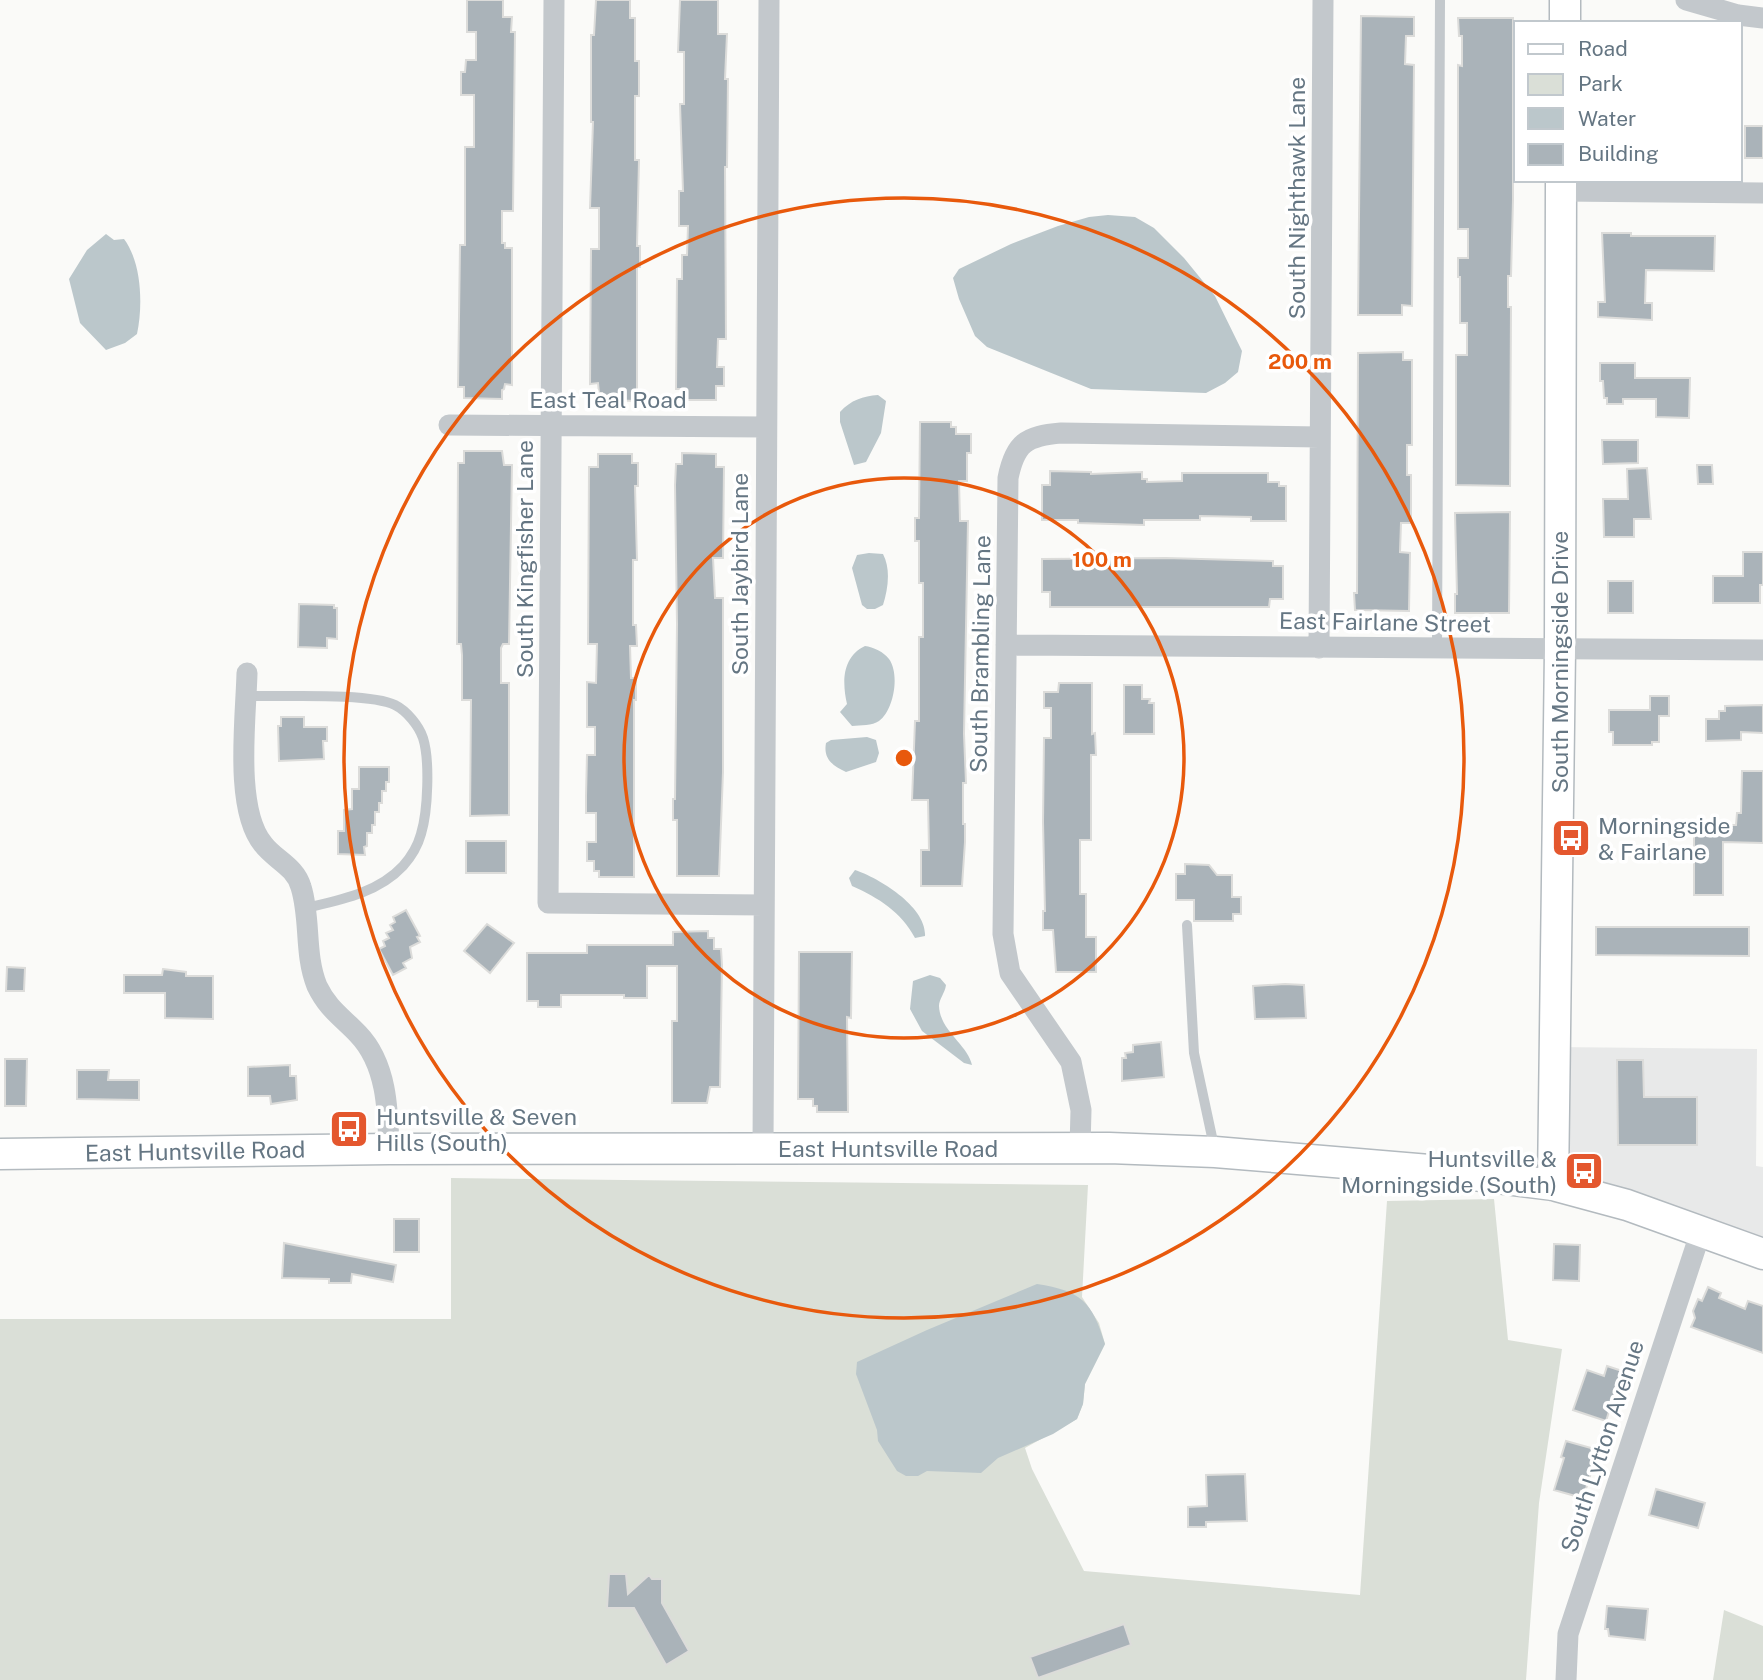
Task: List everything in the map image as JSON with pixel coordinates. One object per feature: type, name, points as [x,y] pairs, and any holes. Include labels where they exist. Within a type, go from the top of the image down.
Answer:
[{"type":"main road","points":[[1565,21],[1566,0]]},
{"type":"main road","name":"South Morningside Drive","points":[[1553,1185],[1560,650],[1561,186]]},
{"type":"main road","name":"East Huntsville Road","points":[[0,1154],[762,1148],[1080,1148],[1215,1152],[1441,1171],[1553,1185],[1627,1205],[1763,1254]]},
{"type":"street","name":"South Kingfisher Lane","points":[[554,0],[548,903],[764,905]]},
{"type":"street","name":"South Jaybird Lane","points":[[762,1148],[769,0]]},
{"type":"street","name":"South Nighthawk Lane","points":[[1319,648],[1323,0]]},
{"type":"street","points":[[1686,0],[1738,15],[1763,18]]},
{"type":"street","points":[[1561,186],[1763,193]]},
{"type":"street","name":"East Teal Road","points":[[449,425],[766,427]]},
{"type":"street","name":"South Brambling Lane","points":[[1080,1148],[1081,1110],[1071,1062],[1010,974],[1003,934],[1008,478],[1012,459],[1022,444],[1038,435],[1061,433],[1321,437]]},
{"type":"street","name":"East Fairlane Street","points":[[1006,645],[1763,650]]},
{"type":"street","points":[[247,673],[244,786],[249,817],[262,844],[287,863],[300,883],[306,908],[308,947],[317,985],[334,1013],[360,1035],[379,1065],[388,1112],[388,1149]]},
{"type":"street","name":"South Lytton Avenue","points":[[1566,1680],[1568,1634],[1701,1231]]},
{"type":"lane","points":[[1437,649],[1440,0]]},
{"type":"lane","points":[[246,696],[376,699],[397,706],[412,719],[422,737],[426,759],[425,808],[421,834],[412,855],[402,867],[379,885],[350,897],[306,908]]},
{"type":"lane","points":[[1187,925],[1194,1052],[1215,1152]]},
{"type":"shaded area","points":[[1554,1047],[1757,1049],[1756,1166],[1763,1167],[1763,1254],[1553,1185]]},
{"type":"green space","points":[[451,1178],[1088,1185],[1082,1297],[1099,1323],[1105,1344],[1085,1384],[1083,1404],[1077,1419],[1025,1448],[1032,1469],[1084,1571],[1360,1595],[1387,1201],[1494,1199],[1508,1340],[1562,1349],[1539,1503],[1526,1680],[0,1680],[0,1319],[451,1319]]},
{"type":"green space","points":[[1724,1610],[1763,1626],[1763,1680],[1713,1680]]},
{"type":"water","points":[[1089,217],[1135,217],[1154,228],[1184,258],[1215,296],[1242,351],[1238,372],[1225,383],[1206,393],[1091,389],[987,347],[975,336],[953,278],[959,269],[1011,244],[1058,226]]},
{"type":"water","points":[[106,234],[114,240],[124,239],[130,249],[138,272],[140,311],[137,334],[125,343],[106,350],[80,323],[69,279],[87,250]]},
{"type":"water","points":[[878,395],[886,401],[881,433],[866,462],[854,465],[840,422],[840,412],[858,399]]},
{"type":"water","points":[[883,554],[888,573],[883,605],[875,609],[867,609],[862,605],[852,568],[857,555]]},
{"type":"water","points":[[865,646],[878,650],[889,659],[894,673],[894,692],[888,709],[879,721],[870,725],[852,726],[840,712],[847,704],[844,679],[848,663],[857,651]]},
{"type":"water","points":[[867,737],[876,740],[879,753],[876,762],[846,772],[828,758],[826,743],[831,740]]},
{"type":"water","points":[[855,870],[888,887],[910,904],[924,925],[925,936],[915,938],[903,921],[888,907],[852,886],[849,878]]},
{"type":"water","points":[[930,975],[940,978],[946,985],[939,1003],[941,1015],[972,1065],[964,1063],[922,1031],[910,1009],[913,981]]},
{"type":"water","points":[[1037,1284],[1064,1290],[1083,1300],[1095,1317],[1105,1344],[1085,1384],[1083,1404],[1077,1419],[1053,1434],[998,1458],[981,1473],[927,1471],[918,1476],[906,1476],[897,1471],[878,1441],[877,1430],[856,1374],[857,1362]]},
{"type":"building","points":[[467,0],[503,0],[503,17],[512,17],[511,32],[515,32],[513,211],[502,211],[502,243],[505,243],[505,248],[512,248],[512,385],[505,384],[502,399],[464,398],[464,387],[458,387],[460,245],[465,245],[465,147],[474,147],[474,95],[461,95],[461,72],[465,72],[466,60],[476,60],[476,32],[467,32]]},
{"type":"building","points":[[596,0],[630,0],[630,18],[635,18],[635,61],[639,61],[639,96],[635,96],[635,160],[639,160],[637,246],[640,246],[640,267],[637,267],[637,401],[602,400],[598,383],[590,384],[591,249],[599,249],[599,208],[590,208],[593,122],[591,35],[594,35]]},
{"type":"building","points":[[680,0],[718,0],[718,34],[727,34],[726,339],[718,339],[717,367],[724,367],[724,386],[716,386],[716,400],[682,400],[682,389],[676,389],[677,279],[682,279],[682,255],[687,255],[688,226],[679,226],[679,191],[683,191],[680,104],[684,104],[684,52],[678,52]]},
{"type":"building","points":[[1361,16],[1414,17],[1414,36],[1406,36],[1405,64],[1414,65],[1412,306],[1402,305],[1402,315],[1358,315]]},
{"type":"building","points":[[1458,18],[1513,18],[1513,200],[1511,276],[1508,276],[1508,307],[1511,307],[1510,486],[1456,485],[1456,355],[1467,355],[1467,323],[1460,323],[1458,258],[1468,258],[1468,229],[1458,229],[1458,65],[1462,66],[1462,36],[1459,36]]},
{"type":"building","points":[[1745,126],[1763,126],[1763,158],[1745,158]]},
{"type":"building","points":[[1602,233],[1631,233],[1631,236],[1715,236],[1714,271],[1646,270],[1645,303],[1652,303],[1652,320],[1598,317],[1598,302],[1605,302]]},
{"type":"building","points":[[1403,352],[1403,360],[1412,360],[1412,445],[1407,445],[1407,475],[1411,475],[1411,523],[1401,523],[1400,552],[1410,553],[1409,611],[1355,610],[1358,353]]},
{"type":"building","points":[[1600,363],[1635,363],[1635,378],[1690,378],[1689,418],[1656,417],[1656,399],[1623,399],[1623,404],[1607,404],[1603,381],[1600,381]]},
{"type":"building","points":[[920,422],[951,422],[951,427],[956,427],[956,434],[971,434],[971,453],[967,453],[967,481],[959,481],[960,521],[968,521],[964,734],[966,783],[963,783],[965,842],[962,886],[921,886],[921,850],[929,850],[928,800],[912,800],[915,721],[919,721],[919,637],[923,637],[923,583],[919,583],[919,541],[915,541],[915,518],[919,518]]},
{"type":"building","points":[[1602,440],[1638,440],[1638,463],[1603,464]]},
{"type":"building","points":[[464,451],[502,451],[504,465],[512,465],[509,644],[503,644],[501,648],[501,683],[509,683],[509,815],[470,816],[471,700],[462,700],[462,655],[461,644],[457,644],[458,463],[464,463]]},
{"type":"building","points":[[682,453],[716,454],[716,467],[724,467],[723,558],[713,558],[715,598],[723,598],[723,772],[719,876],[677,876],[677,820],[673,820],[677,624],[675,485],[676,464],[682,464]]},
{"type":"building","points":[[598,454],[632,454],[632,463],[638,463],[638,486],[635,486],[637,560],[633,560],[633,625],[636,625],[637,646],[630,646],[631,678],[636,678],[634,877],[599,877],[599,871],[594,871],[594,861],[587,861],[587,842],[596,842],[596,813],[586,813],[587,755],[595,755],[595,727],[587,727],[587,682],[596,683],[597,644],[588,644],[589,467],[598,467]]},
{"type":"building","points":[[1697,465],[1712,465],[1713,484],[1698,484]]},
{"type":"building","points":[[1647,468],[1651,519],[1634,519],[1634,537],[1604,537],[1603,499],[1628,499],[1627,469]]},
{"type":"building","points":[[1050,471],[1091,474],[1142,472],[1142,479],[1147,479],[1147,482],[1182,481],[1182,473],[1268,473],[1268,482],[1279,482],[1279,486],[1286,486],[1286,521],[1200,516],[1200,520],[1144,520],[1144,525],[1042,520],[1042,485],[1050,485]]},
{"type":"building","points":[[1510,512],[1509,613],[1455,613],[1455,513]]},
{"type":"building","points":[[1743,552],[1763,552],[1760,603],[1713,603],[1713,576],[1743,576]]},
{"type":"building","points":[[1042,559],[1273,561],[1273,566],[1283,566],[1283,599],[1270,599],[1269,607],[1050,607],[1050,592],[1042,592]]},
{"type":"building","points":[[1608,581],[1633,581],[1633,613],[1608,613]]},
{"type":"building","points":[[299,604],[334,605],[334,608],[337,608],[337,639],[327,638],[327,648],[298,647]]},
{"type":"building","points":[[1059,683],[1092,683],[1092,734],[1095,733],[1096,755],[1091,755],[1091,840],[1080,840],[1080,894],[1086,894],[1086,937],[1096,937],[1096,972],[1056,972],[1053,930],[1043,930],[1044,738],[1051,738],[1051,708],[1044,708],[1044,692],[1058,692]]},
{"type":"building","points":[[1124,685],[1142,685],[1142,699],[1150,699],[1149,703],[1154,703],[1154,734],[1124,734]]},
{"type":"building","points":[[1650,696],[1669,696],[1669,716],[1659,716],[1659,742],[1652,742],[1652,745],[1613,745],[1613,732],[1609,732],[1609,710],[1650,710]]},
{"type":"building","points":[[1763,705],[1763,733],[1741,732],[1741,740],[1706,741],[1706,719],[1719,719],[1719,711],[1725,711],[1725,706]]},
{"type":"building","points":[[281,717],[304,717],[304,727],[327,727],[327,741],[323,741],[324,759],[279,761],[278,726],[281,726]]},
{"type":"building","points":[[359,767],[389,767],[389,782],[386,782],[386,791],[382,791],[379,812],[375,812],[372,833],[367,833],[365,855],[338,854],[338,831],[344,831],[344,810],[352,809],[352,789],[359,789]]},
{"type":"building","points":[[1742,771],[1763,771],[1763,843],[1723,842],[1723,895],[1694,895],[1694,825],[1736,825],[1737,813],[1741,813]]},
{"type":"building","points":[[466,841],[506,841],[506,873],[466,873]]},
{"type":"building","points":[[1185,864],[1209,865],[1217,875],[1232,875],[1232,897],[1241,897],[1241,914],[1233,914],[1233,921],[1194,921],[1194,900],[1176,900],[1176,874],[1185,874]]},
{"type":"building","points":[[406,910],[420,936],[417,937],[420,942],[410,947],[412,958],[403,963],[406,968],[393,975],[379,949],[385,946],[383,941],[389,938],[386,933],[393,930],[390,925],[395,922],[393,917]]},
{"type":"building","points":[[487,924],[514,943],[490,973],[464,951]]},
{"type":"building","points":[[1596,927],[1749,927],[1749,956],[1596,955]]},
{"type":"building","points":[[708,931],[708,938],[714,938],[714,949],[721,949],[722,965],[720,1087],[710,1087],[707,1103],[672,1103],[672,1021],[677,1021],[677,966],[647,966],[647,998],[624,998],[624,995],[561,995],[561,1007],[538,1007],[538,1001],[527,1001],[527,953],[587,953],[587,945],[673,945],[673,932]]},
{"type":"building","points":[[799,952],[852,952],[851,1018],[847,1017],[848,1112],[817,1112],[813,1099],[798,1099]]},
{"type":"building","points":[[7,967],[25,968],[24,991],[6,991]]},
{"type":"building","points":[[163,969],[186,972],[186,976],[213,976],[213,1019],[165,1018],[165,993],[124,993],[124,975],[162,975]]},
{"type":"building","points":[[1304,985],[1306,1018],[1255,1019],[1253,986]]},
{"type":"building","points":[[1161,1042],[1164,1077],[1122,1081],[1122,1058],[1126,1058],[1125,1053],[1133,1052],[1133,1045]]},
{"type":"building","points":[[5,1059],[27,1059],[26,1106],[5,1106]]},
{"type":"building","points":[[1617,1060],[1643,1060],[1644,1097],[1697,1097],[1697,1145],[1618,1145]]},
{"type":"building","points":[[290,1065],[290,1076],[296,1076],[297,1100],[271,1104],[270,1096],[248,1096],[248,1067]]},
{"type":"building","points":[[77,1070],[109,1070],[108,1080],[139,1080],[139,1100],[77,1099]]},
{"type":"building","points":[[394,1219],[419,1219],[419,1252],[394,1252]]},
{"type":"building","points":[[284,1243],[396,1265],[393,1282],[352,1274],[351,1283],[329,1283],[329,1279],[282,1278]]},
{"type":"building","points":[[1554,1244],[1580,1245],[1579,1281],[1553,1280]]},
{"type":"building","points":[[1708,1287],[1721,1293],[1719,1298],[1745,1309],[1748,1301],[1763,1306],[1763,1353],[1691,1327],[1698,1299],[1702,1301]]},
{"type":"building","points":[[1607,1366],[1622,1371],[1606,1421],[1573,1410],[1587,1370],[1604,1376]]},
{"type":"building","points":[[1566,1441],[1598,1450],[1585,1492],[1581,1491],[1579,1497],[1554,1490],[1564,1458],[1561,1457]]},
{"type":"building","points":[[1245,1474],[1247,1521],[1206,1522],[1206,1527],[1188,1527],[1188,1507],[1207,1506],[1206,1475]]},
{"type":"building","points":[[1656,1489],[1705,1503],[1698,1528],[1649,1515]]},
{"type":"building","points":[[609,1574],[626,1574],[628,1594],[649,1575],[652,1579],[662,1579],[662,1603],[689,1651],[666,1665],[634,1608],[607,1608]]},
{"type":"building","points":[[1607,1606],[1648,1609],[1645,1640],[1609,1636],[1608,1629],[1605,1629]]},
{"type":"building","points":[[1124,1624],[1131,1645],[1038,1678],[1030,1657]]},
{"type":"place","name":"Morningside & Fairlane","points":[[1571,838]]},
{"type":"place","name":"Huntsville & Seven Hills (South)","points":[[349,1129]]},
{"type":"place","name":"Huntsville & Morningside (South)","points":[[1584,1171]]}]
